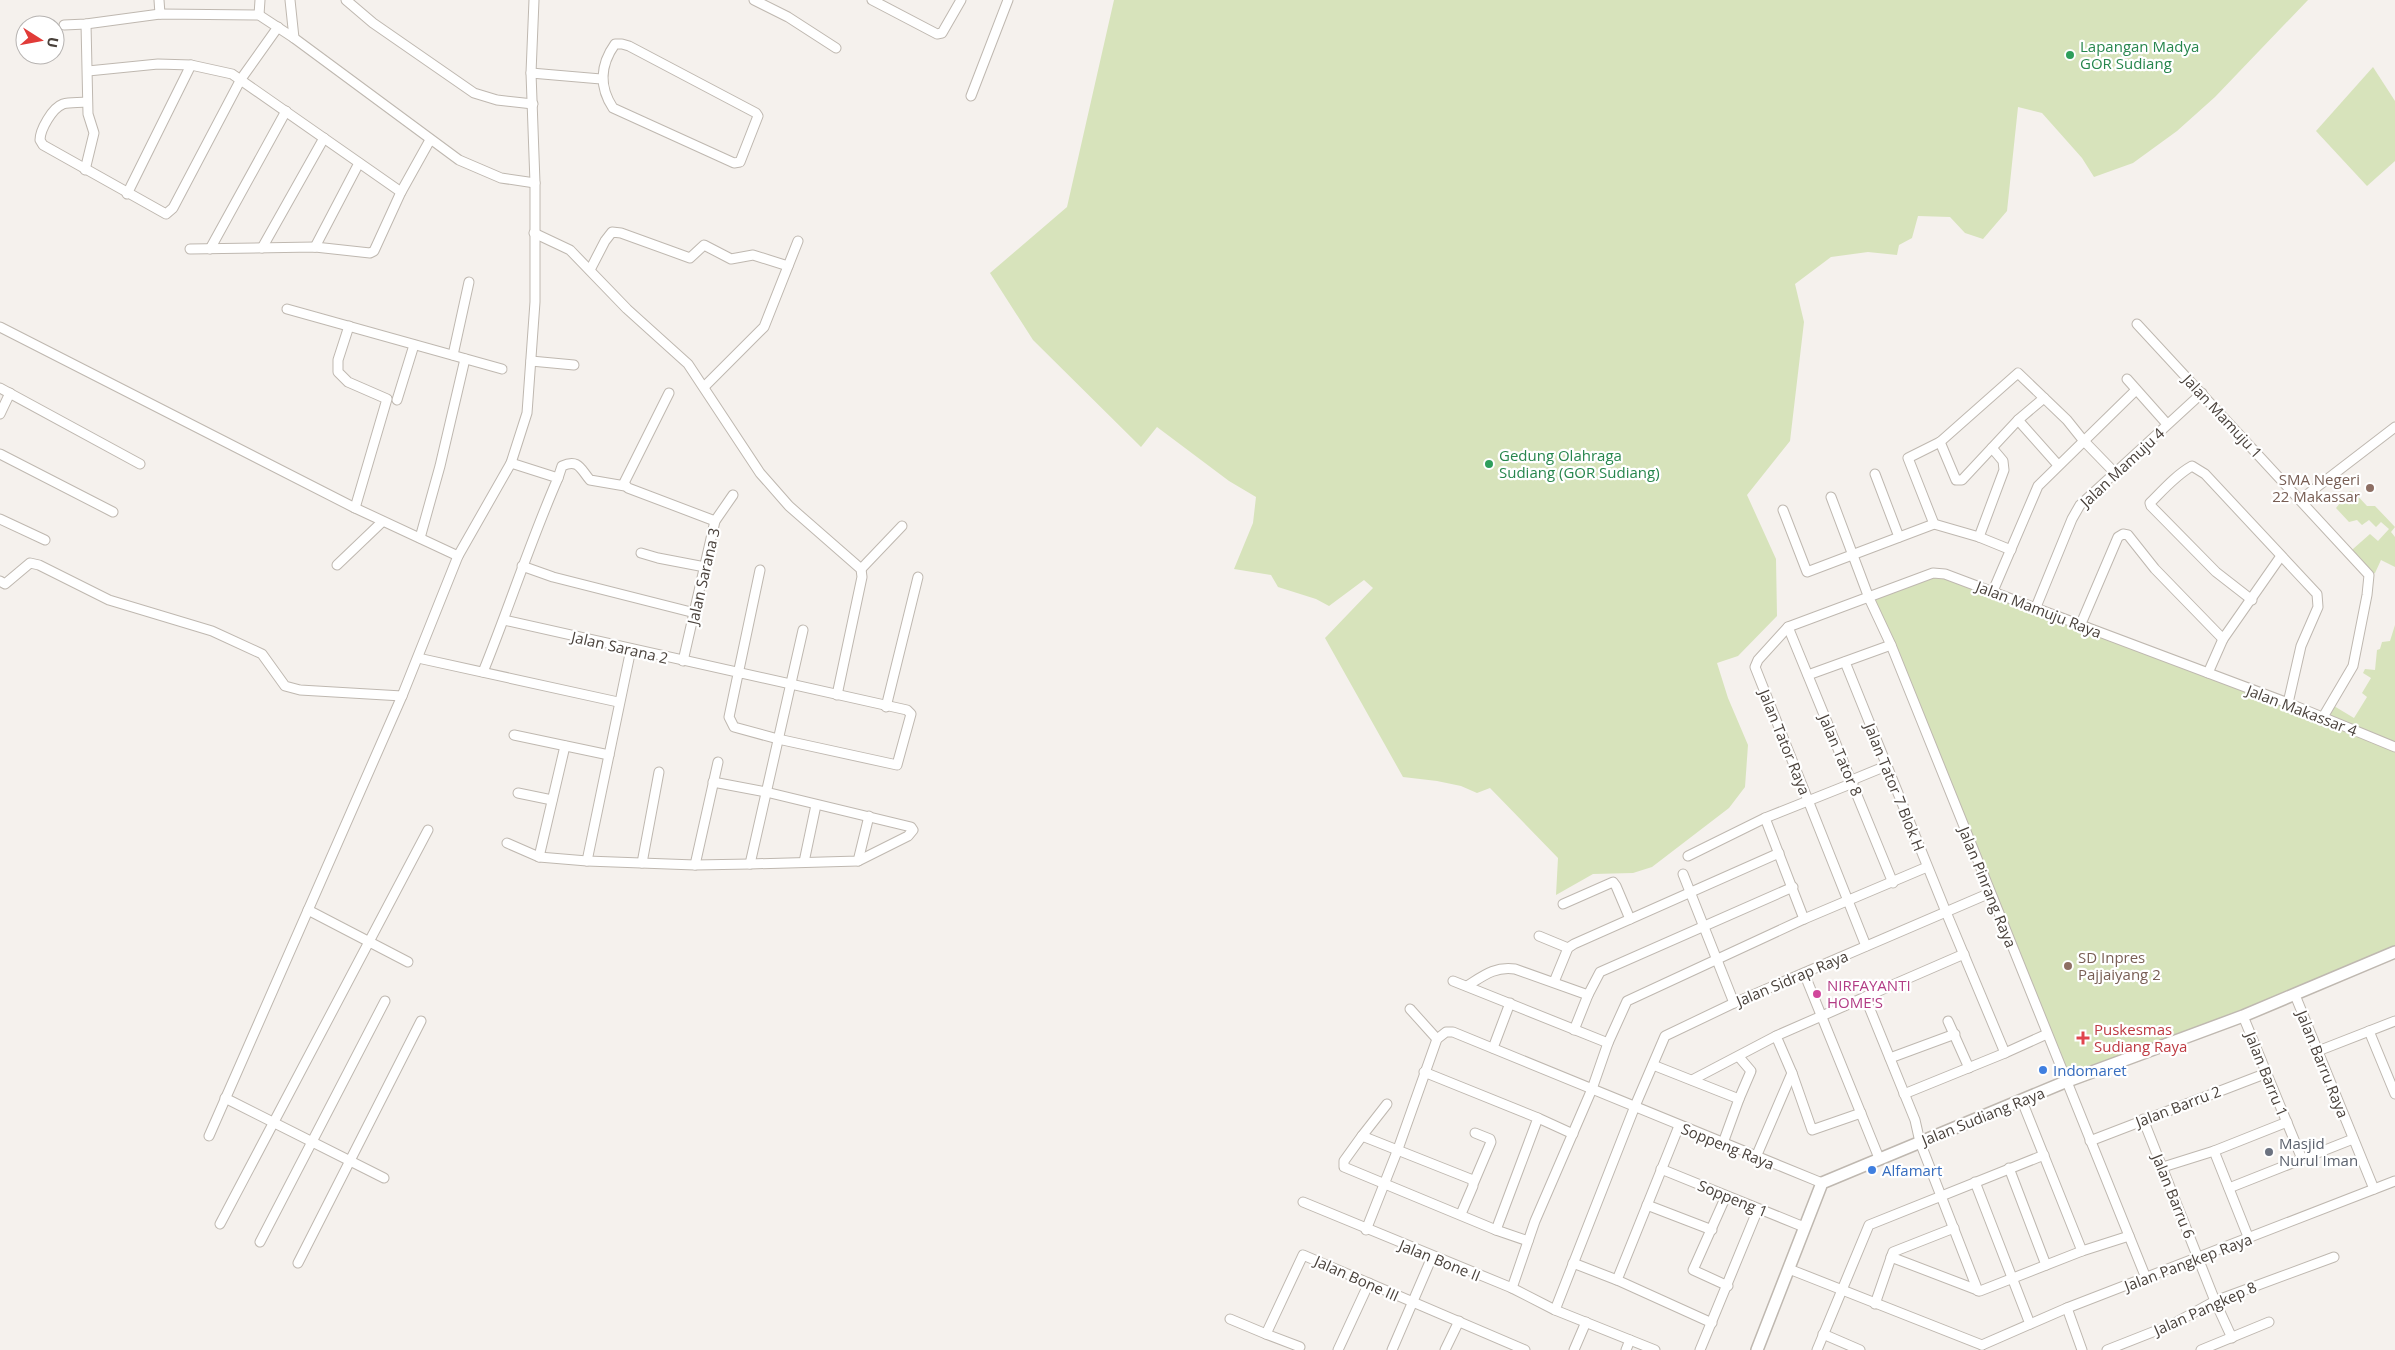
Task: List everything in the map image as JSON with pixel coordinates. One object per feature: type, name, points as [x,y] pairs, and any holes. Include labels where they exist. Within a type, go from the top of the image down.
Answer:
[{"type":"street","points":[[159,0],[160,14]]},
{"type":"street","points":[[259,15],[260,0]]},
{"type":"street","points":[[290,0],[294,38]]},
{"type":"street","points":[[346,0],[373,23],[474,93],[497,100],[533,104]]},
{"type":"street","points":[[209,1136],[402,696],[458,556],[511,463],[527,413],[534,302],[535,183],[531,73],[534,0]]},
{"type":"street","points":[[754,0],[788,17],[836,48]]},
{"type":"street","points":[[872,0],[937,34],[942,32],[961,0]]},
{"type":"street","points":[[971,96],[1008,0]]},
{"type":"street","points":[[65,25],[160,14],[259,15],[294,38],[459,160],[478,170],[501,178],[535,183]]},
{"type":"street","points":[[85,170],[94,134],[88,114],[87,102],[86,24]]},
{"type":"street","points":[[87,102],[67,103],[59,106],[39,137],[43,145],[127,194],[166,214],[173,208],[241,79],[278,27]]},
{"type":"street","points":[[615,44],[622,44],[756,113],[758,116],[740,162],[734,164],[613,108],[605,96],[601,79],[610,52],[615,44]]},
{"type":"street","points":[[88,71],[158,64],[191,65],[222,71],[241,79],[401,192]]},
{"type":"street","points":[[127,194],[191,65]]},
{"type":"street","points":[[531,73],[601,79]]},
{"type":"street","points":[[210,249],[286,111]]},
{"type":"street","points":[[262,248],[324,138]]},
{"type":"street","points":[[190,249],[315,247],[370,253],[374,251],[401,192],[430,140]]},
{"type":"street","points":[[315,247],[359,163]]},
{"type":"street","points":[[590,270],[605,241],[612,232],[621,233],[690,258],[704,245],[731,259],[753,255],[788,266]]},
{"type":"street","points":[[534,233],[570,250],[627,309],[688,364],[760,473],[789,506],[861,569],[862,577],[837,695]]},
{"type":"street","points":[[704,387],[764,327],[798,241]]},
{"type":"street","points":[[453,356],[469,282]]},
{"type":"street","points":[[287,309],[502,369]]},
{"type":"street","name":"Jalan Mamuju 1","points":[[2137,324],[2202,392],[2369,575],[2367,596],[2353,666],[2323,717]]},
{"type":"street","points":[[349,326],[338,360],[338,372],[348,382],[387,399],[355,508]]},
{"type":"street","points":[[0,327],[382,522],[458,556]]},
{"type":"street","points":[[397,400],[414,344]]},
{"type":"street","points":[[420,538],[440,466],[465,359]]},
{"type":"street","points":[[531,361],[574,365]]},
{"type":"street","points":[[1934,524],[1908,459],[1940,442],[2018,373],[2067,420],[2083,440],[2116,474]]},
{"type":"street","points":[[2127,379],[2167,424]]},
{"type":"street","points":[[0,388],[140,464]]},
{"type":"street","points":[[1994,591],[2038,486],[2136,390]]},
{"type":"street","points":[[625,486],[625,480],[669,392]]},
{"type":"street","name":"Jalan Mamuju 4","points":[[2036,607],[2077,509],[2202,392]]},
{"type":"street","points":[[0,414],[10,393]]},
{"type":"street","points":[[1940,442],[1958,480],[1962,480],[2018,420],[2044,398]]},
{"type":"street","points":[[2018,420],[2058,466]]},
{"type":"street","points":[[2300,500],[2395,427]]},
{"type":"street","points":[[1979,537],[2004,470],[2003,461],[1992,448]]},
{"type":"street","points":[[0,454],[113,512]]},
{"type":"street","points":[[511,463],[558,478]]},
{"type":"street","points":[[483,672],[504,620],[522,566],[562,466],[569,463],[583,468],[587,477],[594,482],[625,486],[715,521]]},
{"type":"street","points":[[2252,600],[2216,572],[2151,506],[2150,503],[2183,471],[2192,466],[2198,468],[2302,575],[2318,594],[2319,600],[2301,646],[2288,703]]},
{"type":"street","points":[[1875,474],[1899,537]]},
{"type":"street","name":"Jalan Sarana 3","points":[[683,661],[715,521],[733,495]]},
{"type":"street","name":"Jalan Pinrang Raya","points":[[1831,497],[1869,598],[1891,645],[2048,1034],[2065,1082],[2146,1278]]},
{"type":"street","points":[[1783,510],[1807,572],[1934,524],[1979,537],[2011,550]]},
{"type":"street","points":[[0,519],[45,540]]},
{"type":"street","points":[[337,565],[382,522]]},
{"type":"street","points":[[861,569],[902,526]]},
{"type":"street","points":[[2080,626],[2118,537],[2123,534],[2128,535],[2155,569],[2223,639]]},
{"type":"street","points":[[641,553],[705,567]]},
{"type":"street","points":[[2208,673],[2223,639],[2282,556]]},
{"type":"street","points":[[0,581],[6,584],[30,563],[39,565],[109,600],[212,631],[262,654],[285,686],[300,690],[402,696]]},
{"type":"street","points":[[522,566],[553,577],[695,613]]},
{"type":"street","points":[[760,570],[737,671],[729,717],[730,721],[739,730],[778,739]]},
{"type":"street","name":"Jalan Mamuju Raya","points":[[1869,598],[1938,572],[1994,591],[2080,626],[2208,673]]},
{"type":"street","points":[[886,706],[918,577]]},
{"type":"street","name":"Jalan Tator Raya","points":[[1866,946],[1754,667],[1788,627],[1869,598]]},
{"type":"street","name":"Jalan Sarana 2","points":[[504,620],[907,710],[911,714],[897,765],[778,739]]},
{"type":"street","name":"Jalan Tator 8","points":[[1788,627],[1893,883]]},
{"type":"street","points":[[750,864],[803,630]]},
{"type":"street","points":[[1808,675],[1891,645]]},
{"type":"street","points":[[587,861],[618,702],[631,648]]},
{"type":"street","points":[[418,658],[618,702]]},
{"type":"street","name":"Jalan Tator 7 Blok H","points":[[1845,662],[1927,867],[2005,1053]]},
{"type":"street","name":"Jalan Makassar 4","points":[[2208,673],[2288,703],[2395,747]]},
{"type":"street","points":[[514,735],[609,754]]},
{"type":"street","points":[[539,857],[564,746]]},
{"type":"street","points":[[696,865],[718,762]]},
{"type":"street","points":[[1688,856],[1765,818],[1886,766]]},
{"type":"street","points":[[642,863],[659,772]]},
{"type":"street","points":[[507,843],[539,857],[587,861],[696,865],[858,861],[908,836],[913,830],[911,827],[869,816],[766,792],[713,782]]},
{"type":"street","points":[[518,793],[552,800]]},
{"type":"street","points":[[804,862],[816,805]]},
{"type":"street","points":[[858,861],[869,816]]},
{"type":"street","points":[[1765,818],[1804,919]]},
{"type":"street","points":[[220,1224],[428,830]]},
{"type":"street","points":[[1554,982],[1568,948],[1779,853]]},
{"type":"street","points":[[1512,1288],[1528,1241],[1592,1089],[1608,1043],[1627,1001],[1804,919],[1927,867]]},
{"type":"street","points":[[1683,874],[1734,1003]]},
{"type":"street","points":[[1563,904],[1613,882],[1630,919]]},
{"type":"street","points":[[1574,1030],[1588,995],[1600,972],[1793,887]]},
{"type":"street","name":"Jalan Sidrap Raya","points":[[1554,1310],[1635,1106],[1666,1036],[1734,1003],[1990,893]]},
{"type":"street","points":[[308,910],[408,962]]},
{"type":"street","points":[[1539,936],[1568,948]]},
{"type":"street","name":"Jalan Sudiang Raya","points":[[1822,1183],[1878,1158],[2065,1082],[2243,1016],[2395,952]]},
{"type":"street","points":[[1692,1080],[1776,1036],[1964,954]]},
{"type":"street","points":[[1467,986],[1494,970],[1504,967],[1554,982],[1588,995]]},
{"type":"street","points":[[1804,973],[1878,1158]]},
{"type":"street","points":[[1453,981],[1608,1043]]},
{"type":"street","name":"Jalan Barru Raya","points":[[2295,995],[2374,1189]]},
{"type":"street","points":[[1865,997],[1919,1131],[1920,1142],[1978,1291]]},
{"type":"street","points":[[260,1242],[313,1142],[384,1000]]},
{"type":"street","points":[[1493,1048],[1510,1003]]},
{"type":"street","points":[[1366,1230],[1385,1184],[1437,1039],[1410,1009]]},
{"type":"street","name":"Jalan Barru 1","points":[[2243,1016],[2302,1159]]},
{"type":"street","points":[[298,1263],[420,1021]]},
{"type":"street","points":[[1948,1021],[1969,1068]]},
{"type":"street","points":[[2318,1051],[2395,1021]]},
{"type":"street","points":[[2369,1031],[2395,1094]]},
{"type":"street","name":"Soppeng Raya","points":[[1437,1039],[1446,1032],[1453,1032],[1822,1183]]},
{"type":"street","points":[[1890,1058],[1954,1034]]},
{"type":"street","points":[[1904,1094],[2048,1034]]},
{"type":"street","points":[[1776,1036],[1812,1130],[1861,1113]]},
{"type":"street","points":[[1723,1143],[1738,1099],[1751,1071],[1739,1057]]},
{"type":"street","points":[[1653,1065],[1738,1099]]},
{"type":"street","points":[[1424,1072],[1573,1134]]},
{"type":"street","name":"Jalan Barru 2","points":[[2090,1141],[2143,1119],[2267,1073]]},
{"type":"street","points":[[1756,1157],[1792,1074]]},
{"type":"street","points":[[225,1098],[384,1178]]},
{"type":"street","points":[[2022,1101],[2082,1251]]},
{"type":"street","points":[[1387,1104],[1344,1161],[1344,1167],[1496,1230],[1528,1241]]},
{"type":"street","points":[[1496,1230],[1538,1118]]},
{"type":"street","name":"Jalan Barru 6","points":[[2143,1119],[2232,1338]]},
{"type":"street","points":[[2163,1167],[2214,1151],[2287,1122]]},
{"type":"street","points":[[1617,1280],[1679,1126]]},
{"type":"street","points":[[1461,1214],[1491,1142],[1490,1139],[1475,1133]]},
{"type":"street","points":[[1362,1136],[1460,1173],[1474,1182]]},
{"type":"street","points":[[2229,1188],[2353,1138]]},
{"type":"street","points":[[2214,1151],[2249,1238]]},
{"type":"street","points":[[1817,1350],[1869,1225],[2044,1155]]},
{"type":"street","points":[[2009,1168],[2046,1265]]},
{"type":"street","name":"Soppeng 1","points":[[1661,1170],[1804,1227]]},
{"type":"street","name":"Jalan Pangkep Raya","points":[[1982,1348],[2067,1308],[2395,1181]]},
{"type":"street","points":[[1975,1182],[2030,1324]]},
{"type":"street","points":[[1757,1350],[1822,1183]]},
{"type":"street","points":[[1726,1196],[1693,1270],[1728,1286]]},
{"type":"street","name":"Jalan Bone II","points":[[1303,1202],[1366,1230],[1512,1288],[1554,1310],[1655,1350]]},
{"type":"street","points":[[1647,1205],[1712,1230]]},
{"type":"street","points":[[1700,1350],[1728,1286],[1758,1209]]},
{"type":"street","points":[[1875,1304],[1893,1252],[1954,1228]]},
{"type":"street","points":[[1891,1257],[1978,1291],[2082,1251],[2129,1236]]},
{"type":"street","name":"Jalan Bone III","points":[[1266,1334],[1303,1255],[1525,1350]]},
{"type":"street","points":[[1392,1350],[1432,1257]]},
{"type":"street","name":"Jalan Pangkep 8","points":[[2106,1350],[2173,1324],[2215,1300],[2334,1257]]},
{"type":"street","points":[[1573,1263],[1617,1280],[1712,1323]]},
{"type":"street","points":[[1789,1269],[1982,1348]]},
{"type":"street","points":[[1338,1350],[1369,1283]]},
{"type":"street","points":[[2067,1308],[2082,1350]]},
{"type":"street","points":[[1230,1319],[1300,1347]]},
{"type":"street","points":[[1445,1350],[1459,1321]]},
{"type":"street","points":[[1574,1350],[1586,1322]]},
{"type":"street","points":[[2200,1350],[2269,1322]]},
{"type":"street","points":[[1823,1334],[1858,1350]]},
{"type":"street","points":[[1626,1350],[1630,1340]]},
{"type":"green space","name":"Gedung Olahraga Sudiang (GOR Sudiang)","points":[[1114,0],[2308,0],[2215,97],[2177,131],[2133,163],[2094,177],[2082,158],[2042,113],[2018,107],[2007,211],[1983,239],[1965,233],[1950,217],[1918,216],[1912,238],[1899,245],[1897,255],[1868,252],[1831,257],[1795,284],[1804,322],[1790,441],[1747,495],[1776,559],[1777,616],[1738,656],[1717,663],[1728,698],[1748,745],[1745,787],[1729,808],[1652,867],[1633,873],[1593,874],[1556,895],[1558,858],[1490,788],[1477,793],[1461,786],[1403,777],[1325,638],[1373,588],[1364,580],[1329,606],[1316,599],[1278,587],[1271,575],[1234,569],[1253,523],[1256,497],[1229,481],[1157,427],[1141,447],[1033,340],[990,273],[1067,207]]},
{"type":"green space","points":[[2373,67],[2395,101],[2395,161],[2367,186],[2316,131]]},
{"type":"green space","points":[[2350,491],[2354,492],[2367,506],[2375,506],[2395,527],[2391,532],[2395,537],[2395,567],[2381,560],[2375,573],[2369,575],[2351,556],[2353,549],[2370,534],[2378,541],[2389,529],[2381,522],[2376,527],[2369,520],[2362,525],[2357,520],[2349,522],[2336,508]]},
{"type":"green space","points":[[1932,573],[2323,717],[2334,706],[2354,718],[2367,697],[2362,693],[2371,678],[2363,673],[2365,669],[2375,670],[2377,650],[2380,649],[2382,642],[2390,641],[2395,625],[2395,952],[2065,1082],[1869,598]]},
{"type":"place","name":"Lapangan Madya GOR Sudiang","points":[[2070,55]]},
{"type":"place","name":"Gedung Olahraga Sudiang (GOR Sudiang)","points":[[1489,464]]},
{"type":"place","name":"SMA Negeri 22 Makassar","points":[[2370,488]]},
{"type":"place","name":"SD Inpres Pajjaiyang 2","points":[[2068,966]]},
{"type":"place","name":"NIRFAYANTI HOME'S","points":[[1817,994]]},
{"type":"place","name":"Puskesmas Sudiang Raya","points":[[2083,1038]]},
{"type":"place","name":"Indomaret","points":[[2043,1070]]},
{"type":"place","name":"Masjid Nurul Iman","points":[[2269,1152]]},
{"type":"place","name":"Alfamart","points":[[1872,1170]]}]
